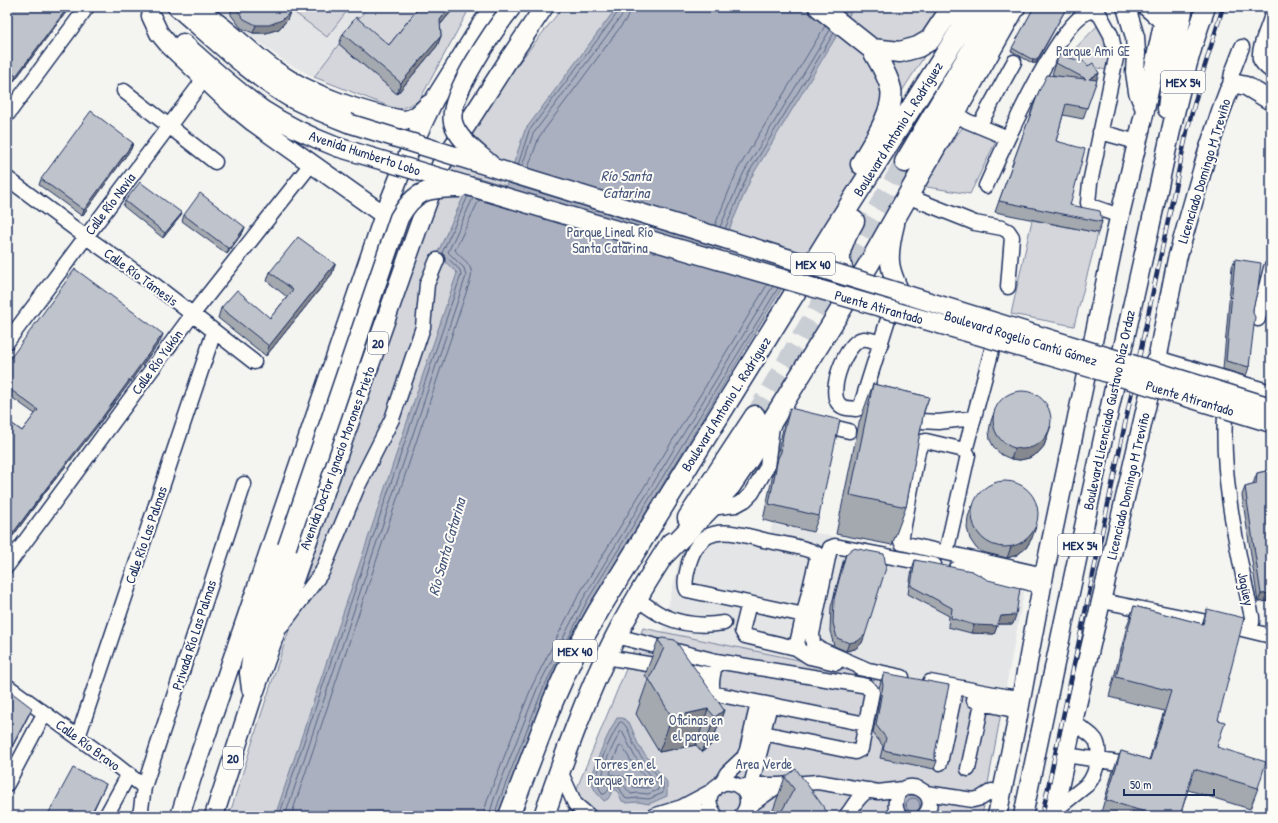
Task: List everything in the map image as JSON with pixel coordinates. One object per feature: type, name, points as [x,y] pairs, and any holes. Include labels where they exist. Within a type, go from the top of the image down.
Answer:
[{"type":"highway","points":[[819,7],[871,49],[889,82],[891,97],[890,108],[886,118],[844,194],[839,208],[835,228]]},
{"type":"highway","points":[[871,49],[900,52],[918,47],[930,40],[952,7]]},
{"type":"highway","name":"Boulevard Antonio L. Rodríguez","points":[[509,816],[552,701],[574,654],[598,610],[835,228],[960,31],[973,7]]},
{"type":"highway","name":"Boulevard Antonio L. Rodríguez","points":[[905,162],[977,41],[995,7]]},
{"type":"highway","points":[[664,555],[731,485],[748,460],[824,335],[837,317],[1015,7]]},
{"type":"highway","points":[[854,288],[846,277],[840,263],[842,240],[895,151],[916,110],[929,78]]},
{"type":"highway","points":[[667,498],[679,492],[704,462],[730,425],[806,297],[812,293],[835,285],[854,288]]},
{"type":"highway","points":[[812,293],[821,292],[833,298],[837,303],[837,317]]},
{"type":"highway","name":"Boulevard Antonio L. Rodríguez","points":[[544,816],[580,714],[616,636],[636,599],[664,555],[774,416]]},
{"type":"main road","name":"Avenida Humberto Lobo","points":[[177,7],[243,63],[289,97],[348,123],[495,168]]},
{"type":"main road","name":"20","points":[[180,816],[384,215],[410,150],[434,100],[494,7]]},
{"type":"main road","points":[[495,168],[472,147],[464,142],[458,134],[453,121],[453,111],[455,101],[472,68],[487,42],[512,7]]},
{"type":"main road","name":"Avenida Doctor Ignacio Morones Prieto","points":[[214,816],[252,699],[441,165],[544,7]]},
{"type":"main road","points":[[1126,7],[1134,36],[1136,53],[1135,72],[1138,92],[1145,110]]},
{"type":"main road","name":"Boulevard Licenciado Gustavo Díaz Ordaz","points":[[1023,816],[1118,367],[1169,141],[1183,83],[1206,7]]},
{"type":"main road","points":[[197,8],[278,72],[320,95],[342,103],[404,120],[410,120],[417,116],[434,100]]},
{"type":"main road","points":[[146,11],[169,45],[204,70],[253,122],[384,215]]},
{"type":"main road","points":[[1169,141],[1166,124],[1167,104],[1177,36],[1174,12]]},
{"type":"main road","name":"Boulevard Licenciado Gustavo Díaz Ordaz","points":[[997,816],[1043,581],[1120,216],[1145,110],[1174,12]]},
{"type":"main road","name":"Avenida Humberto Lobo","points":[[204,70],[263,110],[313,138],[337,147],[487,191]]},
{"type":"main road","name":"Licenciado Domingo M Treviño","points":[[1157,360],[1178,259],[1192,206],[1208,150],[1229,90],[1233,86],[1241,84],[1271,101]]},
{"type":"main road","name":"Puente Atirantado","points":[[495,168],[1271,407]]},
{"type":"main road","points":[[252,699],[249,673],[252,655],[287,547],[399,218],[405,207],[429,190],[466,188],[487,191]]},
{"type":"main road","name":"Puente Atirantado","points":[[487,191],[554,212],[1101,371],[1271,423]]},
{"type":"main road","points":[[897,214],[889,252],[890,268],[900,301]]},
{"type":"main road","name":"Boulevard Rogelio Cantú Gómez","points":[[854,288],[1090,358],[1271,415]]},
{"type":"main road","points":[[1147,377],[1157,360],[1271,394]]},
{"type":"main road","name":"Licenciado Domingo M Treviño","points":[[1054,814],[1073,722],[1102,600],[1147,377]]},
{"type":"main road","points":[[1028,659],[1036,661],[1041,671],[1034,707],[1037,717],[1042,723]]},
{"type":"main road","name":"Boulevard Licenciado Gustavo Díaz Ordaz","points":[[986,816],[1011,703],[1020,676],[1028,659]]},
{"type":"street","points":[[7,115],[87,7]]},
{"type":"street","points":[[1144,7],[1174,12],[1200,25]]},
{"type":"street","points":[[986,186],[1034,85],[1052,53],[1079,18],[1085,13],[1094,9],[1100,15],[1111,35],[1116,58],[1100,132],[1088,203],[1091,206],[1120,216]]},
{"type":"street","points":[[1271,18],[1260,49],[1260,59],[1271,71]]},
{"type":"street","points":[[1177,36],[1194,46]]},
{"type":"street","points":[[1229,90],[1232,74],[1242,47]]},
{"type":"street","points":[[979,126],[1014,62]]},
{"type":"street","name":"Calle Río Navia","points":[[7,342],[199,86],[204,70]]},
{"type":"street","points":[[124,90],[215,162]]},
{"type":"street","points":[[954,113],[967,121],[1008,138]]},
{"type":"street","points":[[1100,132],[1137,142]]},
{"type":"street","name":"Calle Río Yukón","points":[[7,566],[192,315],[312,163]]},
{"type":"street","name":"Calle Río Támesis","points":[[7,178],[86,237],[156,286],[254,362]]},
{"type":"street","points":[[907,196],[975,223],[1002,228],[1008,231],[1012,237],[1008,287]]},
{"type":"street","points":[[274,637],[322,572],[357,488],[392,419],[423,327],[427,284],[437,260]]},
{"type":"street","points":[[1258,319],[1271,268]]},
{"type":"street","points":[[881,343],[864,339],[858,341],[843,360],[837,377],[836,393],[839,404],[847,408],[866,409],[881,343],[900,301]]},
{"type":"street","points":[[965,451],[998,330]]},
{"type":"street","name":"Calle Río Las Palmas","points":[[78,737],[214,332]]},
{"type":"street","name":"Jagüey","points":[[1102,600],[1242,629],[1247,629],[1252,622],[1239,559],[1226,471],[1223,427],[1226,401]]},
{"type":"street","points":[[892,418],[938,422],[974,418]]},
{"type":"street","points":[[806,420],[849,431]]},
{"type":"street","points":[[946,553],[968,456],[965,451],[960,449],[926,441],[922,442],[918,451],[900,541],[905,545],[946,553],[1043,581]]},
{"type":"street","name":"Privada Río Las Palmas","points":[[144,787],[244,484]]},
{"type":"street","points":[[796,648],[804,615],[817,558],[816,553],[733,533],[719,532],[708,535],[701,540],[690,558],[685,585],[687,590],[804,615]]},
{"type":"street","points":[[868,670],[820,649],[813,644],[812,634],[829,550],[833,546],[1019,581],[1043,581]]},
{"type":"street","points":[[636,599],[671,619],[698,625],[724,623]]},
{"type":"street","points":[[749,603],[742,631],[745,636],[796,648],[810,657],[956,687],[1011,703]]},
{"type":"street","points":[[1242,629],[1271,636]]},
{"type":"street","points":[[616,636],[716,661],[862,685],[866,686],[872,692],[860,749],[855,752],[768,734],[765,732]]},
{"type":"street","points":[[606,657],[713,674]]},
{"type":"street","points":[[716,661],[712,690],[714,694],[866,724]]},
{"type":"street","name":"Calle Río Bravo","points":[[7,686],[129,774],[144,787]]},
{"type":"street","points":[[956,687],[972,699],[982,703],[1011,703]]},
{"type":"street","points":[[940,762],[956,687]]},
{"type":"street","points":[[968,769],[982,703]]},
{"type":"street","points":[[745,799],[765,732],[764,704]]},
{"type":"street","points":[[716,816],[712,812],[709,800],[727,773],[744,757],[764,704]]},
{"type":"street","points":[[7,784],[44,714]]},
{"type":"street","points":[[1054,814],[1092,780],[1098,759],[1098,745],[1095,738],[1073,722]]},
{"type":"street","points":[[1066,755],[1132,765]]},
{"type":"street","points":[[560,771],[574,804],[589,816]]},
{"type":"street","points":[[106,816],[129,774]]},
{"type":"street","points":[[745,799],[779,785],[807,789],[818,782],[873,791],[915,787],[922,789],[929,798],[927,813],[924,816]]},
{"type":"street","points":[[653,816],[682,807],[725,783],[732,783],[745,799]]},
{"type":"street","points":[[745,799],[779,785]]},
{"type":"street","points":[[140,816],[144,787]]},
{"type":"street","points":[[898,813],[897,797],[903,789]]},
{"type":"street","points":[[873,791],[898,813]]},
{"type":"street","points":[[846,816],[858,798],[873,791]]},
{"type":"street","points":[[926,793],[973,800],[981,798],[992,791]]},
{"type":"street","points":[[682,807],[716,816]]},
{"type":"shaded area","points":[[212,7],[368,7],[314,77],[287,63]]},
{"type":"shaded area","points":[[772,524],[1027,576],[1003,702],[662,632],[680,557],[687,543],[697,534],[709,527],[719,525],[730,526],[770,535]]},
{"type":"green space","points":[[287,7],[350,7],[327,37]]},
{"type":"green space","points":[[368,7],[424,7],[385,55],[352,27]]},
{"type":"green space","points":[[458,7],[467,13],[419,101],[398,110],[314,77],[339,44],[397,94],[433,35],[450,14]]},
{"type":"green space","name":"Río Santa Catarina","points":[[563,7],[952,7],[934,41],[897,99],[846,195],[579,639],[511,816],[229,816],[343,466],[445,169],[506,79]]},
{"type":"green space","name":"Parque Ami GE","points":[[1101,22],[1110,60],[1109,71],[1091,66],[1090,68],[1062,62]]},
{"type":"green space","points":[[967,121],[999,135],[970,194],[921,186]]},
{"type":"green space","points":[[1032,220],[1098,233],[1074,326],[1011,314]]},
{"type":"green space","name":"Oficinas en el parque","points":[[643,628],[1003,702],[982,816],[567,816],[579,783]]},
{"type":"water","name":"Río Santa Catarina","points":[[617,7],[854,7],[752,176],[720,251],[791,273],[591,603],[546,692],[498,816],[275,816],[457,273],[437,254],[473,176],[506,186],[525,130]]},
{"type":"water","points":[[617,718],[623,718],[630,724],[643,752],[667,782],[667,796],[649,804],[638,802],[627,803],[622,801],[617,790],[613,790],[608,799],[604,801],[595,790],[593,786],[594,771],[605,742]]},
{"type":"water","points":[[909,795],[917,795],[923,801],[923,809],[917,815],[909,815],[903,809],[903,801]]},
{"type":"building","points":[[7,7],[68,7],[16,76],[7,69]]},
{"type":"building","points":[[235,7],[289,7],[290,12],[282,20],[269,25],[256,25],[244,19]]},
{"type":"building","points":[[419,7],[450,7],[440,20],[441,36],[401,83],[343,34],[356,17],[389,45]]},
{"type":"building","points":[[1034,7],[1067,7],[1037,60],[1033,60],[1012,48]]},
{"type":"building","points":[[1059,55],[1085,62],[1088,66],[1093,63],[1099,73],[1089,79],[1097,80],[1087,108],[1066,104],[1056,141],[1085,149],[1070,205],[1100,211],[1102,222],[999,201],[1039,91],[1047,75],[1086,79],[1056,63]]},
{"type":"building","points":[[91,111],[133,143],[84,210],[41,179]]},
{"type":"building","points":[[140,182],[182,213],[165,233],[125,201]]},
{"type":"building","points":[[200,193],[245,227],[229,249],[184,215]]},
{"type":"building","points":[[298,237],[335,264],[269,346],[221,308],[237,290],[270,318],[293,290],[270,272]]},
{"type":"building","points":[[1235,259],[1261,263],[1258,288],[1253,309],[1255,317],[1249,367],[1226,361]]},
{"type":"building","points":[[75,269],[163,334],[98,423],[7,541],[7,420],[22,431],[38,410],[7,387],[7,363]]},
{"type":"building","points":[[873,384],[929,397],[924,411],[906,507],[850,495]]},
{"type":"building","points":[[1016,391],[1028,391],[1043,399],[1051,414],[1051,426],[1043,441],[1028,449],[1016,449],[1001,441],[993,426],[993,414],[1001,399]]},
{"type":"building","points":[[790,408],[840,420],[819,516],[769,504]]},
{"type":"building","points":[[1271,470],[1271,593],[1261,594],[1245,487],[1256,484],[1257,473]]},
{"type":"building","points":[[1005,481],[1018,483],[1033,496],[1036,501],[1038,514],[1036,527],[1023,542],[1018,545],[1005,547],[992,545],[977,532],[974,527],[972,514],[974,501],[987,486],[992,483]]},
{"type":"building","points":[[853,548],[884,554],[886,568],[865,635],[858,641],[849,643],[837,638],[833,623],[834,599],[846,554]]},
{"type":"building","points":[[915,560],[972,571],[988,580],[1020,588],[1016,615],[1001,616],[997,626],[974,625],[951,618],[952,608],[911,586]]},
{"type":"building","points":[[1134,606],[1203,624],[1207,609],[1244,618],[1218,720],[1225,722],[1217,747],[1266,762],[1258,788],[1194,769],[1180,816],[1158,816],[1106,800],[1121,751],[1150,760],[1171,691],[1116,677]]},
{"type":"building","points":[[662,638],[675,640],[724,710],[715,717],[708,709],[672,717],[649,679],[664,648],[658,640]]},
{"type":"building","points":[[884,673],[949,685],[935,753],[935,758],[937,761],[883,750],[886,738],[876,725]]},
{"type":"building","points":[[7,689],[32,708],[7,756]]},
{"type":"building","points":[[73,768],[106,784],[90,816],[47,816]]},
{"type":"building","points":[[796,769],[830,816],[779,816],[794,789],[785,777]]},
{"type":"tunnel","points":[[755,416],[905,162]]},
{"type":"railway","points":[[1042,816],[1187,131],[1223,7]]},
{"type":"park label","name":"Parque Lineal Río Santa Catarina","points":[[610,240]]},
{"type":"park label","name":"Area Verde","points":[[764,764]]},
{"type":"park label","name":"Torres en el Parque Torre 1","points":[[625,772]]}]
